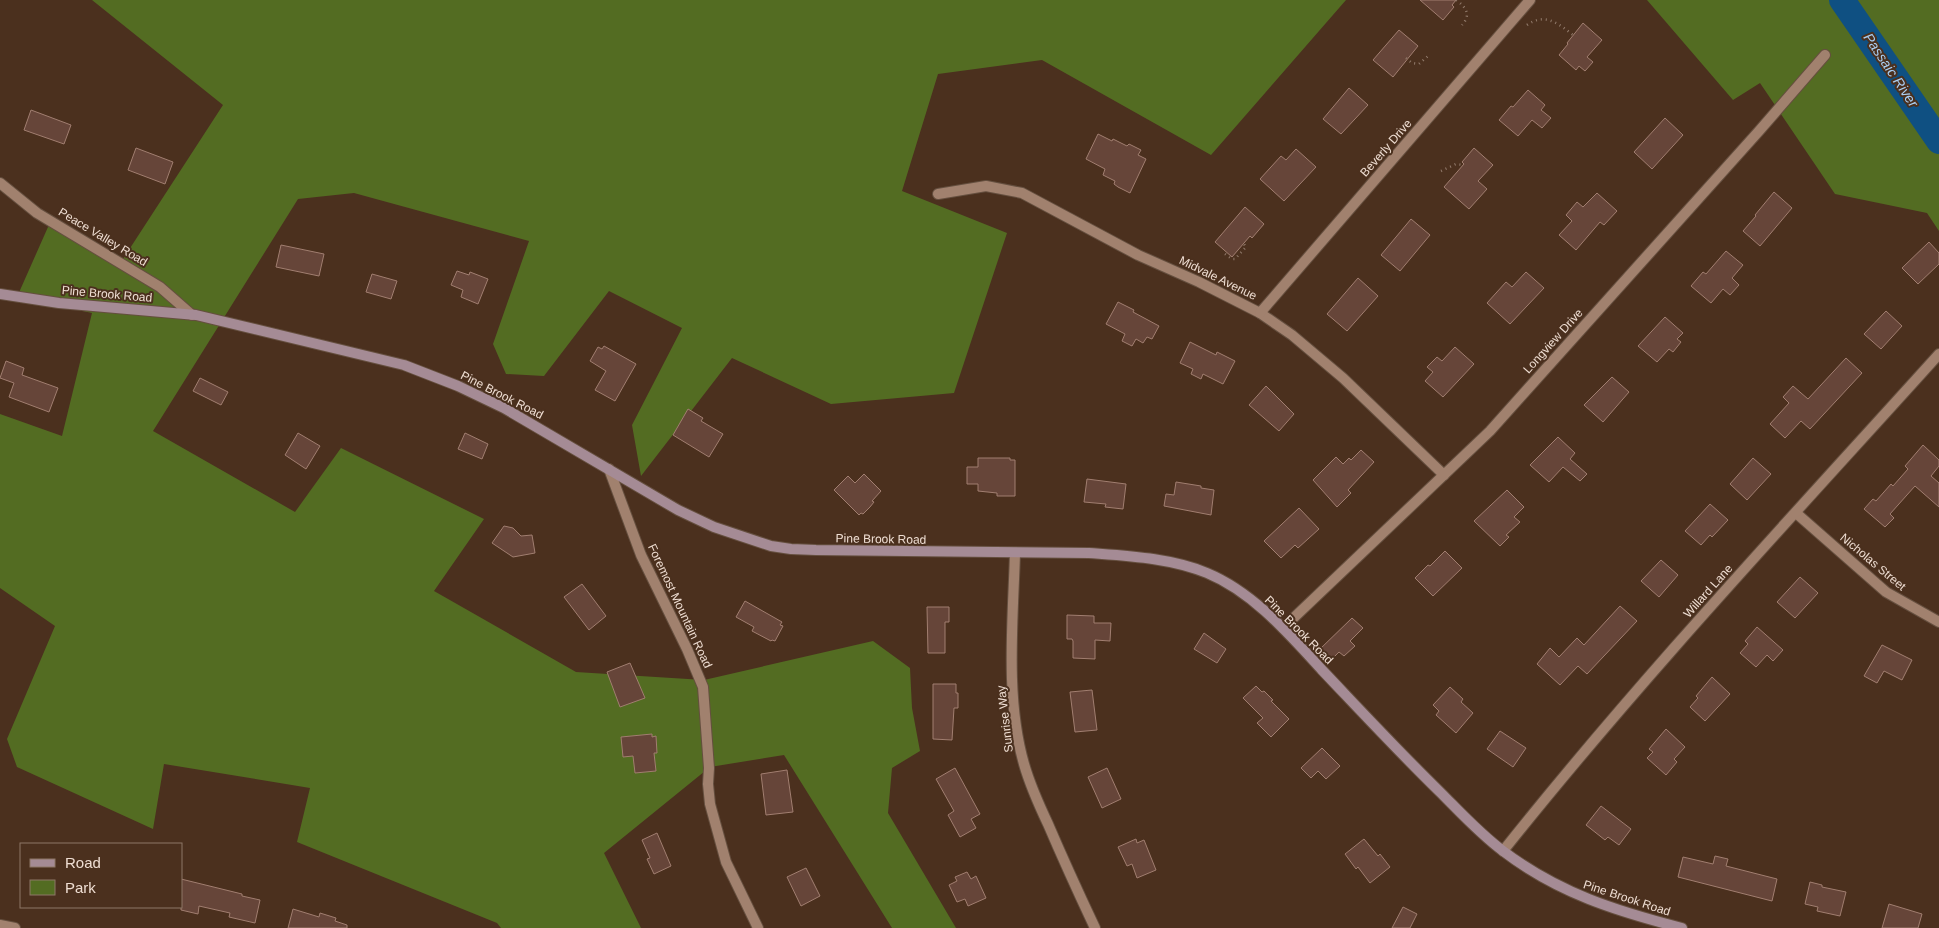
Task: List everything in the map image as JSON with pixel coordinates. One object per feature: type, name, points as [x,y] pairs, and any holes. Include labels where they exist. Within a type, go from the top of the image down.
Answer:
[{"type":"street","name":"Beverly Drive","points":[[1260,313],[1530,0]]},
{"type":"street","name":"Longview Drive","points":[[1283,628],[1490,430],[1825,55]]},
{"type":"street","name":"Peace Valley Road","points":[[0,183],[33,210],[160,287],[192,315]]},
{"type":"street","name":"Midvale Avenue","points":[[938,194],[986,186],[1022,193],[1138,254],[1202,283],[1260,313],[1292,335],[1343,378],[1444,475]]},
{"type":"street","name":"Pine Brook Road","points":[[0,294],[59,303],[192,315],[404,365],[458,386],[504,408],[678,510],[714,527],[771,546],[816,550],[1088,553],[1128,556],[1188,566],[1225,582],[1257,605],[1283,628],[1399,752],[1481,833],[1503,851],[1538,875],[1574,894],[1616,910],[1682,928]]},
{"type":"street","name":"Willard Lane","points":[[1503,851],[1564,774],[1636,690],[1939,354]]},
{"type":"street","name":"Foremost Mountain Road","points":[[609,469],[641,555],[687,649],[703,687],[710,804],[726,862],[758,928]]},
{"type":"street","name":"Nicholas Street","points":[[1796,513],[1886,592],[1914,610],[1939,622]]},
{"type":"street","name":"Sunrise Way","points":[[1015,553],[1012,640],[1013,688],[1017,735],[1024,765],[1038,802],[1095,928]]},
{"type":"street","points":[[0,924],[15,928]]},
{"type":"path","points":[[1456,0],[1463,5],[1468,14],[1467,19],[1462,25]]},
{"type":"path","points":[[1527,25],[1533,20],[1550,20],[1560,24],[1574,35]]},
{"type":"path","points":[[1406,58],[1416,64],[1428,56]]},
{"type":"path","points":[[1441,171],[1456,164],[1463,165]]},
{"type":"path","points":[[1225,254],[1235,259],[1246,247],[1244,244]]},
{"type":"green space","points":[[92,0],[1346,0],[1211,155],[1042,60],[938,74],[902,191],[1007,233],[954,393],[831,404],[732,358],[641,476],[632,425],[682,328],[609,291],[544,376],[506,374],[493,344],[529,241],[354,193],[298,199],[153,431],[295,512],[341,448],[484,519],[434,591],[576,672],[704,680],[873,641],[910,668],[912,708],[920,751],[892,768],[888,813],[956,928],[892,928],[784,755],[710,767],[604,853],[641,928],[501,928],[497,923],[297,842],[310,788],[164,764],[153,829],[17,767],[7,739],[55,626],[0,588],[0,414],[62,436],[92,313],[17,297],[52,218],[123,259],[223,105]]},
{"type":"green space","points":[[1647,0],[1939,0],[1939,231],[1927,213],[1835,194],[1760,83],[1733,100]]},
{"type":"building","points":[[1420,0],[1456,0],[1452,5],[1454,7],[1443,20]]},
{"type":"building","points":[[1583,23],[1602,40],[1587,57],[1593,62],[1585,71],[1579,66],[1576,70],[1559,55]]},
{"type":"building","points":[[1399,30],[1418,46],[1393,77],[1373,60]]},
{"type":"building","points":[[1349,88],[1368,105],[1341,134],[1323,119]]},
{"type":"building","points":[[1528,90],[1545,105],[1541,110],[1551,118],[1542,128],[1532,120],[1518,136],[1499,120]]},
{"type":"building","points":[[31,110],[71,125],[64,144],[24,130]]},
{"type":"building","points":[[1665,118],[1683,135],[1652,169],[1634,152]]},
{"type":"building","points":[[1098,134],[1112,141],[1113,139],[1141,150],[1138,155],[1146,159],[1130,193],[1114,184],[1115,181],[1103,175],[1105,169],[1086,159]]},
{"type":"building","points":[[136,148],[173,162],[165,184],[128,170]]},
{"type":"building","points":[[1474,148],[1493,165],[1478,181],[1487,189],[1469,209],[1444,187],[1464,164],[1462,162]]},
{"type":"building","points":[[1296,149],[1316,167],[1284,201],[1260,179],[1281,156],[1286,160]]},
{"type":"building","points":[[1774,192],[1792,208],[1760,246],[1743,231]]},
{"type":"building","points":[[1597,193],[1617,211],[1604,225],[1600,222],[1576,250],[1559,235],[1572,221],[1566,215],[1577,202],[1583,207]]},
{"type":"building","points":[[1245,207],[1264,224],[1252,238],[1250,236],[1232,257],[1215,242]]},
{"type":"building","points":[[1411,219],[1430,235],[1400,271],[1381,255]]},
{"type":"building","points":[[1929,242],[1939,253],[1939,264],[1918,284],[1902,268]]},
{"type":"building","points":[[281,245],[324,254],[319,276],[276,267]]},
{"type":"building","points":[[1726,251],[1743,265],[1732,278],[1739,285],[1730,295],[1723,289],[1711,303],[1691,286],[1703,272],[1706,274]]},
{"type":"building","points":[[457,271],[469,275],[470,272],[488,279],[478,304],[461,297],[463,290],[451,285]]},
{"type":"building","points":[[1526,272],[1544,288],[1510,324],[1487,303],[1506,282],[1512,287]]},
{"type":"building","points":[[372,274],[397,281],[391,299],[366,292]]},
{"type":"building","points":[[1358,278],[1378,296],[1347,331],[1327,314]]},
{"type":"building","points":[[1118,302],[1159,326],[1152,339],[1147,337],[1143,343],[1136,339],[1132,346],[1122,341],[1125,334],[1106,324]]},
{"type":"building","points":[[1886,311],[1902,326],[1881,349],[1864,334]]},
{"type":"building","points":[[1665,317],[1683,333],[1677,339],[1681,342],[1673,352],[1669,349],[1657,362],[1638,346]]},
{"type":"building","points":[[1190,342],[1216,355],[1217,352],[1235,361],[1223,384],[1203,374],[1201,379],[1191,374],[1193,369],[1180,363]]},
{"type":"building","points":[[604,346],[636,364],[615,401],[595,390],[606,371],[590,361],[598,347],[602,349]]},
{"type":"building","points":[[1455,347],[1474,364],[1443,397],[1425,381],[1433,372],[1427,367],[1437,357],[1442,361]]},
{"type":"building","points":[[1846,358],[1862,373],[1810,429],[1801,421],[1785,438],[1770,424],[1789,403],[1783,397],[1793,386],[1808,399]]},
{"type":"building","points":[[6,361],[24,368],[22,375],[58,388],[49,412],[9,397],[14,383],[0,378]]},
{"type":"building","points":[[1612,377],[1629,392],[1603,422],[1584,405]]},
{"type":"building","points":[[200,378],[228,392],[221,405],[193,391]]},
{"type":"building","points":[[1266,386],[1294,414],[1279,431],[1249,405]]},
{"type":"building","points":[[688,409],[703,418],[701,421],[723,434],[709,457],[673,435]]},
{"type":"building","points":[[298,433],[320,446],[306,469],[285,455]]},
{"type":"building","points":[[465,433],[488,444],[482,459],[458,449]]},
{"type":"building","points":[[1558,437],[1575,453],[1570,459],[1587,474],[1580,481],[1563,467],[1549,482],[1530,465]]},
{"type":"building","points":[[1923,445],[1939,460],[1939,466],[1931,476],[1939,483],[1939,507],[1915,486],[1890,514],[1894,518],[1885,527],[1864,509],[1873,499],[1876,501],[1891,484],[1893,486],[1908,469],[1905,466]]},
{"type":"building","points":[[1361,450],[1374,462],[1348,490],[1351,493],[1337,507],[1313,480],[1336,457],[1343,464],[1349,458],[1351,460]]},
{"type":"building","points":[[978,458],[1010,458],[1010,460],[1015,460],[1015,496],[997,496],[997,493],[978,491],[978,484],[967,484],[967,467],[978,467]]},
{"type":"building","points":[[1753,458],[1771,474],[1747,500],[1730,484]]},
{"type":"building","points":[[864,474],[881,491],[872,501],[874,502],[870,507],[863,514],[859,515],[834,490],[848,476],[855,483]]},
{"type":"building","points":[[1087,479],[1126,484],[1123,509],[1105,507],[1106,504],[1084,502]]},
{"type":"building","points":[[1176,482],[1214,490],[1211,515],[1164,506],[1166,494],[1174,495]]},
{"type":"building","points":[[1507,490],[1524,507],[1514,517],[1520,522],[1506,535],[1509,537],[1500,546],[1474,521]]},
{"type":"building","points":[[1710,504],[1728,520],[1712,537],[1710,535],[1701,545],[1685,531]]},
{"type":"building","points":[[1299,508],[1319,529],[1298,548],[1295,545],[1281,558],[1264,541]]},
{"type":"building","points":[[504,526],[513,528],[521,536],[532,535],[535,553],[513,557],[492,543]]},
{"type":"building","points":[[1445,551],[1462,568],[1433,596],[1415,578]]},
{"type":"building","points":[[1661,560],[1678,575],[1659,597],[1641,581]]},
{"type":"building","points":[[1800,577],[1818,593],[1795,618],[1777,602]]},
{"type":"building","points":[[582,584],[606,616],[589,630],[564,597]]},
{"type":"building","points":[[745,601],[782,622],[780,625],[783,626],[775,641],[771,641],[752,631],[754,627],[736,617]]},
{"type":"building","points":[[1620,606],[1637,621],[1587,674],[1578,666],[1560,685],[1537,664],[1550,648],[1559,657],[1577,638],[1584,645]]},
{"type":"building","points":[[927,607],[949,607],[949,622],[945,622],[945,653],[928,653]]},
{"type":"building","points":[[1067,615],[1094,616],[1094,623],[1111,623],[1110,641],[1095,640],[1095,659],[1073,658],[1073,641],[1072,639],[1067,639]]},
{"type":"building","points":[[1352,618],[1363,628],[1350,641],[1355,646],[1344,656],[1339,652],[1330,661],[1319,650]]},
{"type":"building","points":[[1757,627],[1783,650],[1773,661],[1767,655],[1756,667],[1740,653],[1748,644],[1745,641]]},
{"type":"building","points":[[1204,633],[1226,649],[1217,663],[1194,649]]},
{"type":"building","points":[[1882,645],[1912,660],[1902,680],[1884,671],[1877,683],[1864,676]]},
{"type":"building","points":[[630,663],[645,698],[620,707],[607,672]]},
{"type":"building","points":[[1712,677],[1730,694],[1705,721],[1690,707],[1698,698],[1696,696]]},
{"type":"building","points":[[933,684],[956,684],[958,708],[954,708],[952,740],[933,739]]},
{"type":"building","points":[[1256,686],[1273,700],[1271,701],[1289,719],[1271,737],[1257,723],[1263,718],[1243,698]]},
{"type":"building","points":[[1450,687],[1463,699],[1461,702],[1473,713],[1456,733],[1436,715],[1439,711],[1433,705]]},
{"type":"building","points":[[1092,690],[1097,730],[1075,732],[1070,692]]},
{"type":"building","points":[[1666,729],[1685,747],[1674,759],[1677,762],[1666,775],[1647,758],[1653,752],[1649,749]]},
{"type":"building","points":[[1500,731],[1526,748],[1513,767],[1487,749]]},
{"type":"building","points":[[652,734],[652,737],[656,736],[657,753],[654,753],[656,771],[635,773],[633,756],[623,757],[621,737]]},
{"type":"building","points":[[1322,748],[1340,766],[1326,779],[1318,771],[1311,778],[1301,768]]},
{"type":"building","points":[[955,768],[980,814],[971,819],[976,828],[960,837],[948,815],[954,811],[936,779]]},
{"type":"building","points":[[1107,768],[1121,799],[1102,808],[1088,777]]},
{"type":"building","points":[[787,770],[793,812],[766,815],[761,774]]},
{"type":"building","points":[[1601,806],[1631,829],[1619,845],[1608,837],[1605,840],[1586,825]]},
{"type":"building","points":[[657,833],[671,866],[654,874],[647,859],[650,858],[642,840]]},
{"type":"building","points":[[1136,839],[1137,843],[1144,840],[1156,870],[1137,878],[1132,864],[1127,866],[1118,847]]},
{"type":"building","points":[[1364,839],[1378,856],[1380,854],[1390,867],[1370,883],[1345,854]]},
{"type":"building","points":[[1715,856],[1728,859],[1726,866],[1777,879],[1772,901],[1678,877],[1683,857],[1713,864]]},
{"type":"building","points":[[806,868],[820,896],[801,906],[787,877]]},
{"type":"building","points":[[967,872],[971,879],[976,876],[986,898],[968,906],[965,899],[957,902],[949,885],[957,881],[955,877]]},
{"type":"building","points":[[182,879],[260,900],[255,923],[229,917],[230,913],[199,906],[198,914],[181,910]]},
{"type":"building","points":[[1810,882],[1822,885],[1822,887],[1846,892],[1840,916],[1817,911],[1818,907],[1805,904]]},
{"type":"building","points":[[1889,904],[1922,914],[1918,928],[1882,928]]},
{"type":"building","points":[[1403,907],[1417,914],[1410,928],[1392,928]]},
{"type":"building","points":[[293,909],[319,917],[320,913],[336,918],[335,921],[347,925],[347,928],[288,928]]},
{"type":"waterway","name":"Passaic River","points":[[1842,0],[1939,141]]}]
